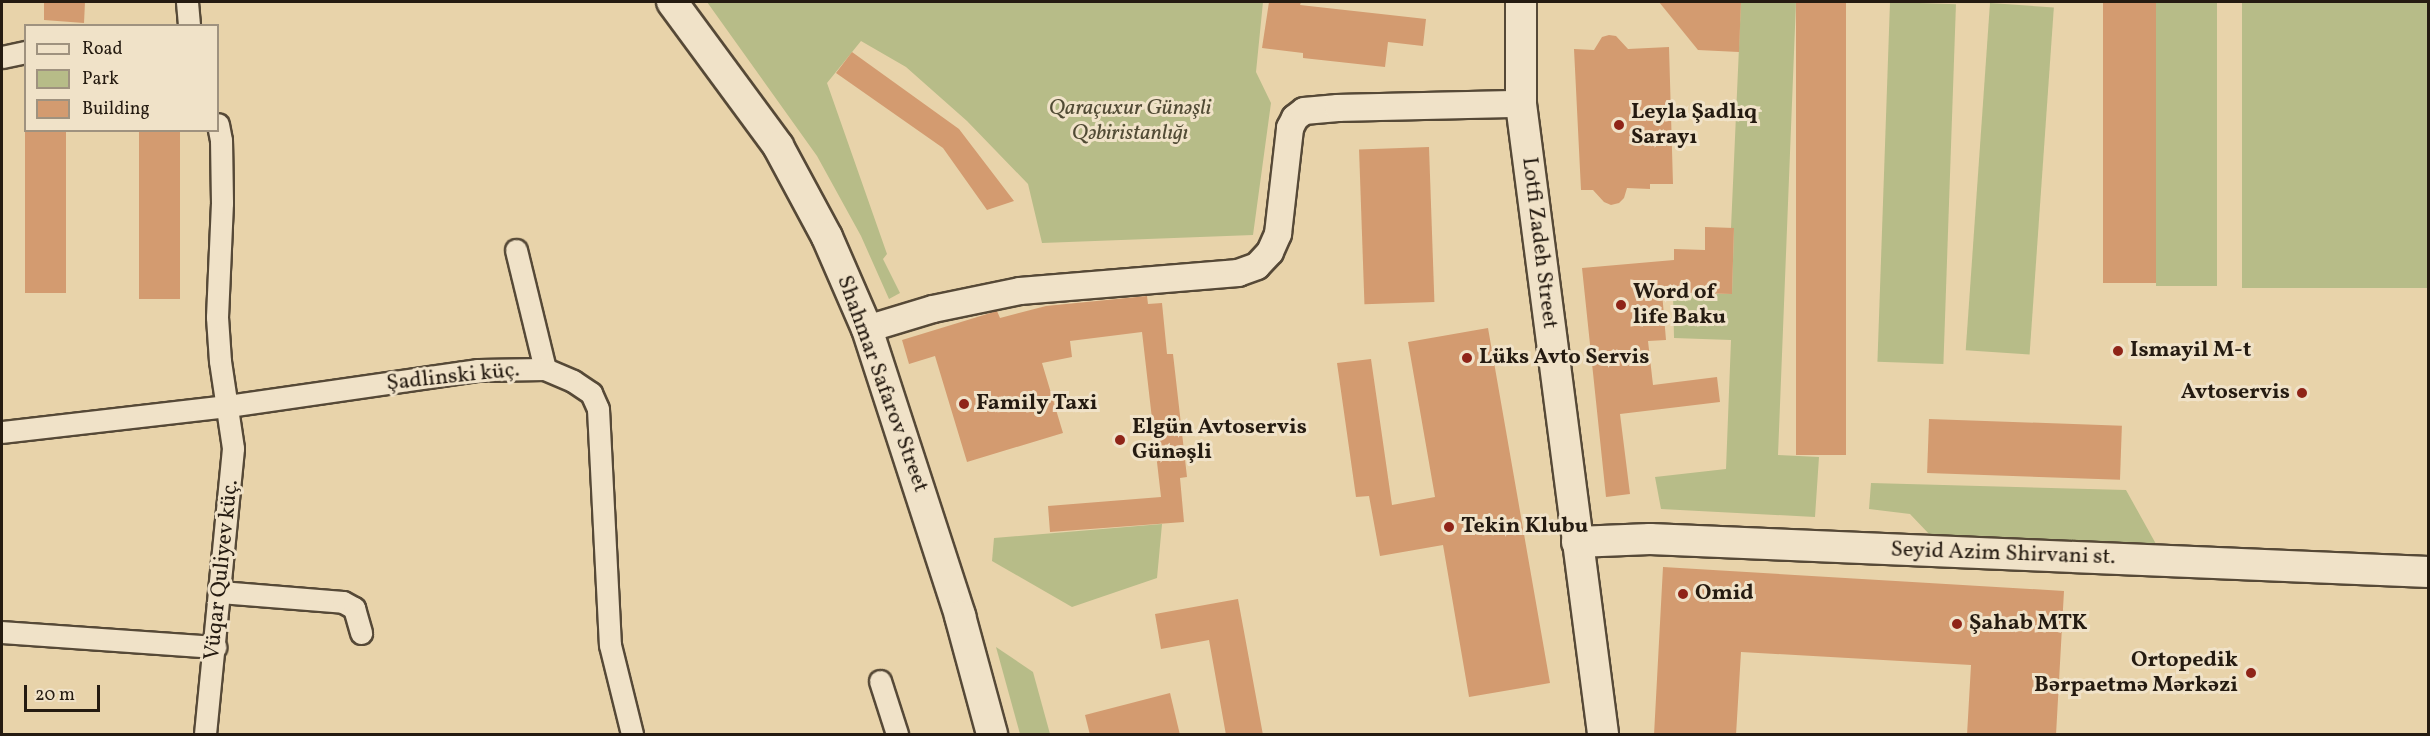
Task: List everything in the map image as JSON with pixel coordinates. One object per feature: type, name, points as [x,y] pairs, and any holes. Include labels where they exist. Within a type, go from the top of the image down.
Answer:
[{"type":"main road","name":"Shahmar Safarov Street","points":[[672,2],[778,146],[826,237],[867,329],[960,616],[992,735]]},
{"type":"main road","name":"Lotfi Zadeh Street","points":[[1521,2],[1521,104],[1603,735]]},
{"type":"main road","name":"Seyid Azim Shirvani st.","points":[[1577,542],[1650,539],[2428,572]]},
{"type":"street","points":[[187,2],[189,24]]},
{"type":"street","points":[[2,57],[24,52]]},
{"type":"street","points":[[867,329],[933,309],[1020,291],[1238,273],[1257,266],[1270,252],[1278,234],[1290,128],[1295,118],[1304,111],[1338,108],[1521,104]]},
{"type":"street","name":"Vüqar Quliyev küç.","points":[[206,735],[233,465],[217,317],[222,203],[219,129]]},
{"type":"street","points":[[516,250],[544,369]]},
{"type":"street","name":"Şadlinski küç.","points":[[2,432],[228,406],[478,370],[544,369],[573,381],[591,393],[598,409],[610,645],[620,694],[632,735]]},
{"type":"street","points":[[220,592],[343,602],[354,608],[360,633]]},
{"type":"street","points":[[2,632],[215,647]]},
{"type":"street","points":[[880,681],[897,735]]},
{"type":"green space","name":"Qaraçuxur Günəşli Qəbiristanlığı","points":[[707,2],[1263,2],[1256,72],[1271,103],[1253,235],[1042,243],[1028,184],[967,121],[906,67],[861,41],[827,83],[887,254],[883,259],[900,293],[889,299],[861,236],[817,156]]},
{"type":"green space","points":[[1741,2],[1796,2],[1778,455],[1819,457],[1815,517],[1661,509],[1655,477],[1726,469],[1731,340],[1674,338],[1673,293],[1732,294],[1734,228],[1731,228]]},
{"type":"green space","points":[[1890,2],[1956,4],[1943,364],[1877,362]]},
{"type":"green space","points":[[2156,2],[2217,2],[2217,286],[2156,286]]},
{"type":"green space","points":[[2242,2],[2428,2],[2428,288],[2242,288]]},
{"type":"green space","points":[[1990,3],[2054,7],[2030,355],[1966,350]]},
{"type":"green space","points":[[1871,483],[2126,490],[2156,544],[1930,535],[1910,514],[1869,509]]},
{"type":"green space","points":[[1162,524],[1157,578],[1072,607],[992,561],[994,538]]},
{"type":"green space","points":[[996,647],[1033,672],[1050,734],[1020,734]]},
{"type":"building","points":[[44,2],[85,2],[84,23],[44,20]]},
{"type":"building","points":[[1269,2],[1301,2],[1300,5],[1426,19],[1423,46],[1388,42],[1385,67],[1303,58],[1303,53],[1262,48]]},
{"type":"building","points":[[1659,2],[1741,2],[1739,52],[1698,50]]},
{"type":"building","points":[[1796,2],[1846,2],[1846,455],[1796,455]]},
{"type":"building","points":[[2103,2],[2156,2],[2156,283],[2103,283]]},
{"type":"building","points":[[1616,36],[1628,49],[1669,47],[1673,184],[1650,184],[1650,189],[1627,188],[1624,198],[1619,203],[1611,205],[1604,202],[1593,190],[1581,190],[1574,49],[1594,50],[1602,37]]},
{"type":"building","points":[[852,52],[959,129],[1014,201],[987,210],[943,148],[836,73]]},
{"type":"building","points":[[25,132],[66,132],[66,293],[25,293]]},
{"type":"building","points":[[139,132],[180,132],[180,299],[139,299]]},
{"type":"building","points":[[1429,147],[1434,302],[1364,304],[1359,149]]},
{"type":"building","points":[[1705,227],[1734,228],[1732,294],[1662,292],[1666,340],[1648,341],[1653,385],[1717,377],[1720,402],[1620,414],[1630,494],[1606,497],[1582,268],[1674,260],[1674,249],[1705,250]]},
{"type":"building","points":[[1147,296],[1148,304],[1162,303],[1167,354],[1173,354],[1187,477],[1180,478],[1184,522],[1050,532],[1048,506],[1161,497],[1142,332],[1070,341],[1072,357],[1042,363],[1063,433],[967,462],[935,356],[909,364],[902,340],[997,311],[1000,318],[1046,306]]},
{"type":"building","name":"Tekin Klubu","points":[[1488,328],[1550,683],[1469,697],[1443,545],[1380,556],[1369,496],[1356,497],[1337,363],[1371,359],[1392,505],[1435,497],[1408,342]]},
{"type":"building","points":[[1929,419],[2122,426],[2120,480],[1927,473]]},
{"type":"building","points":[[1663,567],[2064,591],[2056,735],[1967,735],[1971,665],[1741,652],[1736,735],[1654,735]]},
{"type":"building","points":[[1238,599],[1263,735],[1226,735],[1209,640],[1161,649],[1155,614]]},
{"type":"building","points":[[1170,693],[1180,735],[1090,735],[1085,715]]},
{"type":"place","name":"Leyla Şadlıq Sarayı","points":[[1619,125]]},
{"type":"place","name":"Word of life Baku","points":[[1621,305]]},
{"type":"place","name":"Ismayil M-t","points":[[2118,351]]},
{"type":"place","name":"Lüks Avto Servis","points":[[1467,358]]},
{"type":"place","name":"Avtoservis","points":[[2302,393]]},
{"type":"place","name":"Family Taxi","points":[[964,404]]},
{"type":"place","name":"Elgün Avtoservis Günəşli","points":[[1120,440]]},
{"type":"place","name":"Tekin Klubu","points":[[1449,527]]},
{"type":"place","name":"Omid","points":[[1683,594]]},
{"type":"place","name":"Şahab MTK","points":[[1957,624]]},
{"type":"place","name":"Ortopedik Bərpaetmə Mərkəzi","points":[[2251,673]]}]
